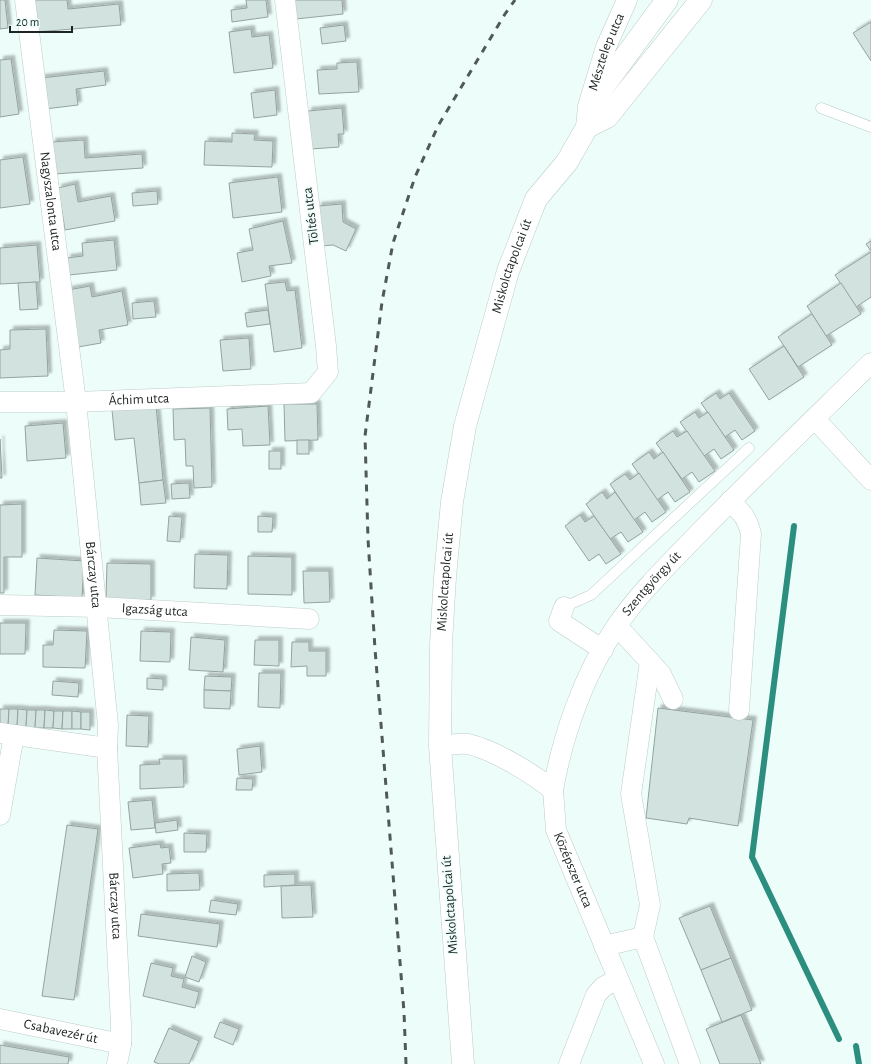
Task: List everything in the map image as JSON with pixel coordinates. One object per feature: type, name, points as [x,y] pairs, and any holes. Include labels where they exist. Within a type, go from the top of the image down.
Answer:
[{"type":"street","name":"Nagyszalonta utca","points":[[25,0],[76,402]]},
{"type":"street","name":"Töltés utca","points":[[277,394],[311,393],[328,372],[326,338],[285,0]]},
{"type":"street","name":"Mésztelep utca","points":[[589,106],[606,47],[627,0]]},
{"type":"street","points":[[589,106],[666,0]]},
{"type":"street","points":[[587,127],[607,117],[701,0]]},
{"type":"street","name":"Miskolctapolcai út","points":[[462,1064],[440,746],[441,644],[444,577],[452,502],[465,426],[508,270],[536,199],[567,162],[587,127],[589,106]]},
{"type":"street","name":"Szentgyörgy út","points":[[553,790],[557,769],[573,716],[590,672],[617,626],[654,580],[730,501],[871,363]]},
{"type":"street","name":"Áchim utca","points":[[0,402],[76,402],[277,394]]},
{"type":"street","name":"Bárczay utca","points":[[76,402],[98,607],[108,725],[107,748],[122,1044],[117,1064]]},
{"type":"street","points":[[814,419],[871,480]]},
{"type":"street","points":[[730,501],[744,514],[748,521],[751,534],[739,710]]},
{"type":"street","name":"Igazság utca","points":[[0,606],[98,607],[309,619]]},
{"type":"street","points":[[564,607],[559,621],[603,650]]},
{"type":"street","points":[[617,626],[661,674],[673,699]]},
{"type":"street","points":[[650,662],[631,794],[650,905],[643,937],[690,1064]]},
{"type":"street","points":[[0,814],[7,734],[107,748]]},
{"type":"street","points":[[440,746],[467,744],[497,756],[533,774],[553,790]]},
{"type":"street","name":"Középszer utca","points":[[553,790],[556,830],[654,1064]]},
{"type":"street","points":[[604,946],[643,937]]},
{"type":"street","points":[[569,1064],[590,1007],[596,995],[603,987],[618,979]]},
{"type":"street","name":"Csabavezér út","points":[[0,1019],[122,1044]]},
{"type":"lane","points":[[821,108],[871,127]]},
{"type":"lane","points":[[564,607],[590,595],[749,448]]},
{"type":"building","points":[[0,0],[5,0],[8,28],[0,29]]},
{"type":"building","points":[[33,0],[67,0],[68,9],[119,4],[121,25],[36,32]]},
{"type":"building","points":[[246,0],[266,0],[268,17],[232,22],[231,10],[247,8]]},
{"type":"building","points":[[294,0],[342,0],[343,14],[296,19]]},
{"type":"building","points":[[871,22],[871,61],[853,33]]},
{"type":"building","points":[[344,25],[346,41],[322,44],[320,28]]},
{"type":"building","points":[[251,29],[252,37],[269,35],[273,68],[234,73],[229,32]]},
{"type":"building","points":[[11,59],[19,114],[0,117],[0,60]]},
{"type":"building","points":[[357,62],[359,92],[319,94],[317,70],[337,69],[337,63]]},
{"type":"building","points":[[104,71],[106,85],[76,89],[78,105],[45,109],[41,78]]},
{"type":"building","points":[[275,90],[277,115],[254,118],[251,93]]},
{"type":"building","points":[[342,108],[344,134],[338,134],[339,147],[311,149],[308,111]]},
{"type":"building","points":[[232,133],[255,134],[254,140],[273,141],[272,167],[204,165],[205,141],[232,142]]},
{"type":"building","points":[[84,140],[85,158],[142,154],[143,168],[54,174],[52,142]]},
{"type":"building","points":[[23,157],[30,204],[0,208],[0,160]]},
{"type":"building","points":[[278,177],[282,212],[233,218],[229,183]]},
{"type":"building","points":[[75,184],[78,202],[111,196],[115,221],[65,230],[58,188]]},
{"type":"building","points":[[157,191],[158,204],[133,206],[132,193]]},
{"type":"building","points":[[342,204],[343,222],[356,229],[346,251],[333,245],[322,246],[318,206]]},
{"type":"building","points":[[283,221],[292,263],[269,266],[271,276],[242,282],[237,253],[253,250],[249,229]]},
{"type":"building","points":[[114,240],[117,270],[69,275],[67,258],[83,256],[82,243]]},
{"type":"building","points":[[871,241],[871,251],[866,244]]},
{"type":"building","points":[[37,245],[40,282],[0,284],[0,248]]},
{"type":"building","points":[[871,252],[871,297],[856,307],[835,275]]},
{"type":"building","points":[[36,282],[38,309],[20,310],[18,283]]},
{"type":"building","points":[[285,282],[287,291],[295,290],[302,348],[274,352],[265,284]]},
{"type":"building","points":[[841,283],[861,314],[826,336],[807,306]]},
{"type":"building","points":[[90,286],[92,297],[122,291],[128,325],[99,330],[101,343],[78,347],[68,290]]},
{"type":"building","points":[[154,301],[156,317],[133,319],[132,303]]},
{"type":"building","points":[[268,310],[270,324],[247,327],[245,313]]},
{"type":"building","points":[[812,314],[832,345],[798,367],[778,337]]},
{"type":"building","points":[[46,329],[48,376],[0,378],[0,350],[10,349],[10,330]]},
{"type":"building","points":[[249,338],[251,369],[223,371],[220,340]]},
{"type":"building","points":[[784,346],[804,377],[769,400],[749,369]]},
{"type":"building","points":[[716,393],[720,399],[729,393],[755,431],[742,440],[735,430],[725,437],[701,403]]},
{"type":"building","points":[[284,404],[317,404],[318,440],[285,441]]},
{"type":"building","points":[[156,406],[163,480],[139,483],[134,438],[115,440],[112,410]]},
{"type":"building","points":[[268,406],[270,445],[243,446],[242,429],[228,430],[227,409]]},
{"type":"building","points":[[210,408],[212,487],[194,488],[193,466],[186,466],[185,439],[174,440],[173,409]]},
{"type":"building","points":[[695,412],[699,418],[708,412],[734,450],[721,459],[714,449],[704,456],[680,422]]},
{"type":"building","points":[[63,423],[66,458],[27,461],[25,426]]},
{"type":"building","points":[[673,431],[677,437],[687,431],[715,471],[699,482],[692,472],[682,479],[656,443]]},
{"type":"building","points":[[0,439],[2,478],[0,478]]},
{"type":"building","points":[[297,440],[309,440],[309,454],[297,454]]},
{"type":"building","points":[[269,451],[281,451],[281,469],[269,469]]},
{"type":"building","points":[[649,452],[654,459],[663,452],[690,492],[675,502],[668,492],[657,500],[632,464]]},
{"type":"building","points":[[639,473],[666,512],[652,522],[645,512],[634,520],[610,484],[625,474],[630,480]]},
{"type":"building","points":[[163,480],[166,503],[141,505],[139,483]]},
{"type":"building","points":[[189,483],[190,498],[172,499],[171,484]]},
{"type":"building","points":[[602,492],[607,499],[615,492],[643,532],[628,542],[621,532],[610,539],[586,504]]},
{"type":"building","points":[[22,504],[22,557],[4,557],[4,593],[0,593],[0,505]]},
{"type":"building","points":[[580,515],[585,522],[594,516],[621,554],[606,564],[599,554],[589,561],[565,526]]},
{"type":"building","points":[[169,516],[182,517],[180,542],[167,541]]},
{"type":"building","points":[[258,516],[273,517],[272,532],[258,532]]},
{"type":"building","points":[[195,554],[228,555],[227,589],[194,588]]},
{"type":"building","points":[[248,556],[292,557],[292,595],[248,594]]},
{"type":"building","points":[[37,558],[84,561],[82,598],[35,595]]},
{"type":"building","points":[[107,563],[151,564],[151,600],[106,599]]},
{"type":"building","points":[[303,571],[329,571],[330,602],[304,603]]},
{"type":"building","points":[[0,623],[26,623],[25,654],[0,654]]},
{"type":"building","points":[[54,630],[87,631],[85,668],[43,667],[43,645],[53,645]]},
{"type":"building","points":[[141,631],[171,632],[170,662],[140,661]]},
{"type":"building","points":[[191,637],[225,640],[223,672],[189,670]]},
{"type":"building","points":[[255,640],[279,640],[279,666],[254,665]]},
{"type":"building","points":[[292,642],[309,642],[309,651],[326,651],[326,676],[307,676],[307,666],[291,667]]},
{"type":"building","points":[[259,673],[281,673],[280,708],[258,707]]},
{"type":"building","points":[[205,676],[232,677],[231,691],[204,690]]},
{"type":"building","points":[[147,678],[163,679],[163,690],[147,689]]},
{"type":"building","points":[[53,681],[79,683],[78,697],[52,695]]},
{"type":"building","points":[[204,690],[231,691],[230,709],[204,708]]},
{"type":"building","points":[[658,708],[753,720],[738,826],[689,818],[687,824],[646,818]]},
{"type":"building","points":[[0,709],[9,709],[8,727],[0,726]]},
{"type":"building","points":[[9,709],[18,709],[17,727],[8,727]]},
{"type":"building","points":[[18,709],[27,710],[26,727],[17,727]]},
{"type":"building","points":[[27,710],[36,710],[35,728],[26,727]]},
{"type":"building","points":[[36,710],[45,710],[44,728],[35,728]]},
{"type":"building","points":[[45,710],[54,711],[53,728],[44,728]]},
{"type":"building","points":[[54,711],[63,711],[62,729],[53,728]]},
{"type":"building","points":[[63,711],[72,711],[72,729],[62,729]]},
{"type":"building","points":[[72,711],[81,712],[81,729],[72,729]]},
{"type":"building","points":[[81,712],[90,712],[90,730],[81,729]]},
{"type":"building","points":[[127,715],[149,716],[148,747],[126,746]]},
{"type":"building","points":[[260,746],[262,772],[239,775],[237,749]]},
{"type":"building","points":[[159,759],[183,759],[184,787],[140,789],[140,765],[160,764]]},
{"type":"building","points":[[237,778],[253,779],[252,790],[236,790]]},
{"type":"building","points":[[152,800],[155,828],[131,830],[128,802]]},
{"type":"building","points":[[177,820],[178,830],[156,833],[155,823]]},
{"type":"building","points":[[67,825],[98,829],[74,1000],[42,996]]},
{"type":"building","points":[[184,833],[207,834],[206,852],[184,852]]},
{"type":"building","points":[[160,844],[161,848],[169,847],[171,863],[162,864],[163,874],[133,878],[129,848]]},
{"type":"building","points":[[199,873],[200,890],[167,891],[167,874]]},
{"type":"building","points":[[295,874],[295,885],[264,887],[264,875]]},
{"type":"building","points":[[311,885],[313,917],[282,918],[281,886]]},
{"type":"building","points":[[211,900],[238,904],[236,915],[209,912]]},
{"type":"building","points":[[710,906],[731,958],[701,970],[679,918]]},
{"type":"building","points":[[141,914],[220,924],[217,947],[138,936]]},
{"type":"building","points":[[192,956],[206,962],[199,982],[185,977]]},
{"type":"building","points":[[731,958],[752,1010],[722,1022],[701,970]]},
{"type":"building","points":[[151,963],[173,968],[171,976],[184,979],[182,987],[199,992],[195,1008],[143,996]]},
{"type":"building","points":[[741,1015],[761,1064],[720,1064],[706,1029]]},
{"type":"building","points":[[220,1022],[239,1029],[233,1045],[214,1037]]},
{"type":"building","points":[[169,1028],[199,1041],[189,1064],[159,1064],[154,1062]]},
{"type":"building","points":[[0,1045],[69,1057],[68,1064],[0,1064]]},
{"type":"waterway","points":[[794,526],[752,857],[839,1039]]},
{"type":"waterway","points":[[856,1046],[859,1064]]},
{"type":"railway","points":[[406,1064],[404,1012],[375,649],[368,539],[365,436],[382,302],[393,243],[415,177],[438,126],[505,14],[515,0]]}]
